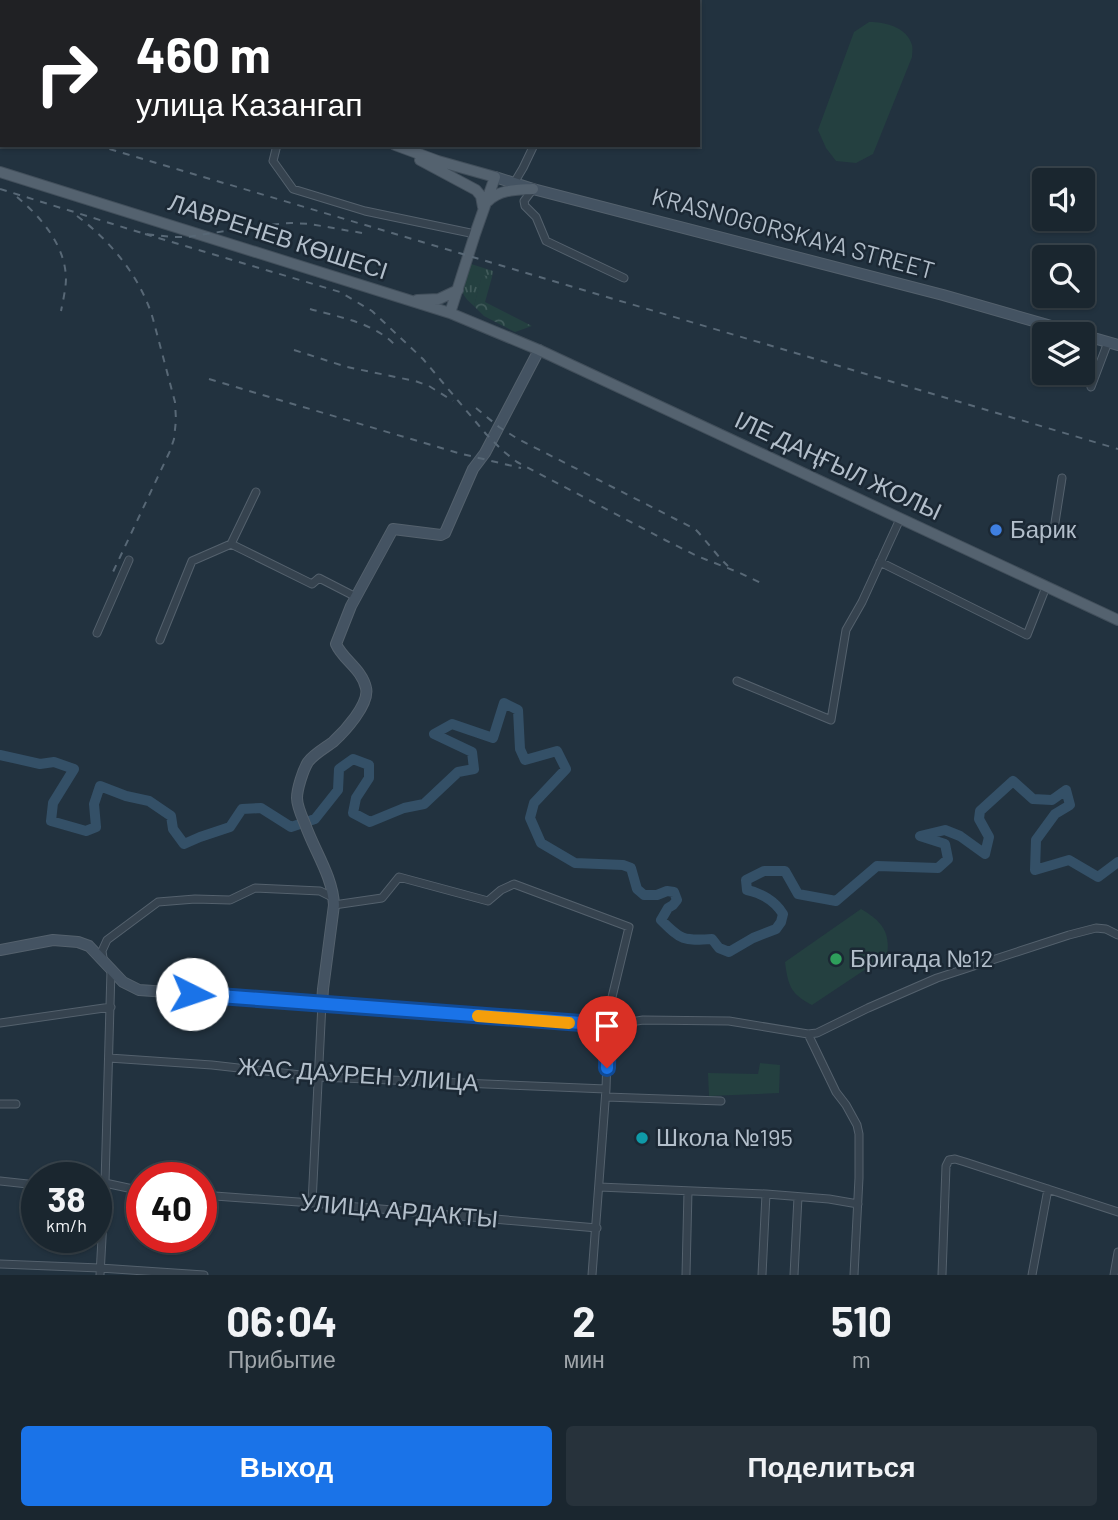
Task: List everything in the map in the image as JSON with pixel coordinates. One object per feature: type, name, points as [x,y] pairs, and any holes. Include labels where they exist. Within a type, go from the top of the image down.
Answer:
[{"type":"main road","points":[[398,147],[476,190],[484,206]]},
{"type":"main road","points":[[400,147],[495,177],[450,313]]},
{"type":"main road","name":"ЛАВРЕНЕВ КӨШЕСІ","points":[[0,172],[450,313],[539,350]]},
{"type":"main road","points":[[484,206],[495,194],[503,191],[533,189]]},
{"type":"main road","points":[[404,299],[439,299],[458,290]]},
{"type":"main road","name":"ІЛЕ ДАҢҒЫЛ ЖОЛЫ","points":[[539,350],[1118,620]]},
{"type":"street","points":[[276,147],[273,161],[293,189],[365,211],[475,234]]},
{"type":"street","points":[[514,183],[533,147]]},
{"type":"street","name":"KRASNOGORSKAYA STREET","points":[[495,177],[1036,322]]},
{"type":"street","points":[[533,189],[524,201],[525,206],[536,217],[546,241],[624,278]]},
{"type":"street","name":"KRASNOGORSKAYA STREET","points":[[1095,339],[1113,344]]},
{"type":"street","points":[[1091,387],[1113,344]]},
{"type":"street","points":[[312,1203],[323,989],[334,902],[331,886],[304,822],[297,798],[302,775],[309,760],[335,740],[366,698],[362,677],[335,644],[356,597],[393,529],[441,535],[445,533],[473,469],[485,453],[539,350]]},
{"type":"street","points":[[1054,528],[1062,478]]},
{"type":"street","points":[[160,640],[192,561],[231,544],[256,492]]},
{"type":"street","points":[[737,681],[831,720],[846,629],[862,602],[900,519]]},
{"type":"street","points":[[231,544],[312,584],[319,578],[356,597]]},
{"type":"street","points":[[97,633],[129,560]]},
{"type":"street","points":[[880,562],[1027,635],[1046,587]]},
{"type":"street","points":[[106,1162],[111,1007],[107,967],[102,951],[107,940],[159,902],[230,900],[255,888],[320,891],[334,902],[382,898],[399,877],[488,901],[514,884],[629,927],[607,1026],[606,1093],[592,1275]]},
{"type":"street","points":[[0,950],[53,940],[78,942],[89,946],[123,982],[139,990],[607,1026],[643,1020],[729,1021],[808,1034],[817,1033],[937,978],[1078,932],[1096,928],[1118,935]]},
{"type":"street","points":[[0,1023],[111,1007]]},
{"type":"street","points":[[808,1034],[836,1092],[857,1125],[859,1143],[855,1275]]},
{"type":"street","name":"ЖАС ДАУРЕН УЛИЦА","points":[[109,1058],[212,1065],[319,1077],[721,1101]]},
{"type":"street","points":[[0,1104],[16,1104]]},
{"type":"street","points":[[942,1275],[946,1166],[949,1160],[955,1159],[1118,1212]]},
{"type":"street","points":[[0,1181],[21,1183]]},
{"type":"street","points":[[598,1187],[766,1194],[858,1204]]},
{"type":"street","points":[[1032,1275],[1048,1189]]},
{"type":"street","points":[[685,1275],[688,1191]]},
{"type":"street","points":[[762,1275],[766,1194]]},
{"type":"street","name":"УЛИЦА АРДАКТЫ","points":[[217,1196],[597,1228]]},
{"type":"street","points":[[794,1275],[798,1197]]},
{"type":"street","points":[[1114,1275],[1118,1252]]},
{"type":"street","points":[[100,1271],[101,1253]]},
{"type":"street","points":[[0,1264],[204,1275]]},
{"type":"green space","points":[[869,22],[888,25],[905,34],[912,45],[912,57],[873,154],[856,163],[836,161],[826,148],[818,130],[854,32]]},
{"type":"green space","points":[[468,263],[493,271],[492,277],[482,276],[474,306],[462,291]]},
{"type":"green space","points":[[482,275],[492,277],[485,302],[532,326],[515,332],[484,316],[474,306]]},
{"type":"green space","name":"Бригада №12","points":[[861,909],[883,927],[887,939],[887,955],[812,1005],[799,997],[792,988],[785,962]]},
{"type":"green space","points":[[760,1063],[780,1065],[779,1093],[709,1096],[708,1073],[758,1074]]},
{"type":"waterway","points":[[0,755],[40,764],[54,762],[74,769],[53,803],[51,821],[86,831],[96,827],[94,804],[100,786],[149,801],[171,816],[173,829],[184,844],[230,827],[242,809],[261,808],[291,827],[315,819],[338,790],[339,769],[353,759],[369,765],[369,778],[356,798],[353,813],[370,822],[404,808],[424,804],[458,772],[474,769],[472,752],[434,734],[452,724],[493,738],[504,703],[518,710],[520,749],[525,760],[557,751],[566,769],[534,803],[530,818],[541,843],[575,863],[623,865],[631,868],[637,889],[644,895],[674,892],[677,900],[661,920],[683,938],[712,939],[719,948],[729,952],[776,929],[783,914],[767,898],[747,890],[746,880],[764,871],[785,871],[798,894],[836,901],[877,866],[938,868],[948,859],[945,844],[920,836],[945,830],[960,836],[985,854],[989,837],[979,819],[980,811],[1013,781],[1033,799],[1052,800],[1066,790],[1070,805],[1055,814],[1036,840],[1035,870],[1069,860],[1098,877],[1118,862]]},
{"type":"railway","points":[[103,147],[1118,449]]},
{"type":"railway","points":[[0,189],[145,234],[187,237],[291,223],[362,233]]},
{"type":"railway","points":[[17,197],[43,223],[61,254],[66,278],[61,311]]},
{"type":"railway","points":[[77,216],[113,249],[141,289],[153,319],[175,402],[176,420],[170,451],[112,574]]},
{"type":"railway","points":[[145,234],[340,292],[372,311],[423,359],[486,434],[517,462],[697,556],[761,583]]},
{"type":"railway","points":[[310,309],[365,325],[394,344]]},
{"type":"railway","points":[[294,350],[347,367],[415,381],[453,401]]},
{"type":"railway","points":[[209,379],[458,453],[521,468]]},
{"type":"railway","points":[[476,408],[518,439],[695,529],[728,566]]},
{"type":"slow traffic","points":[[478,1016],[569,1023]]},
{"type":"place","name":"Барик","points":[[996,530]]},
{"type":"place","name":"Бригада №12","points":[[836,959]]},
{"type":"place","name":"Школа №195","points":[[642,1138]]},
{"type":"route","points":[[192,994],[608,1025],[607,1068]]}]
